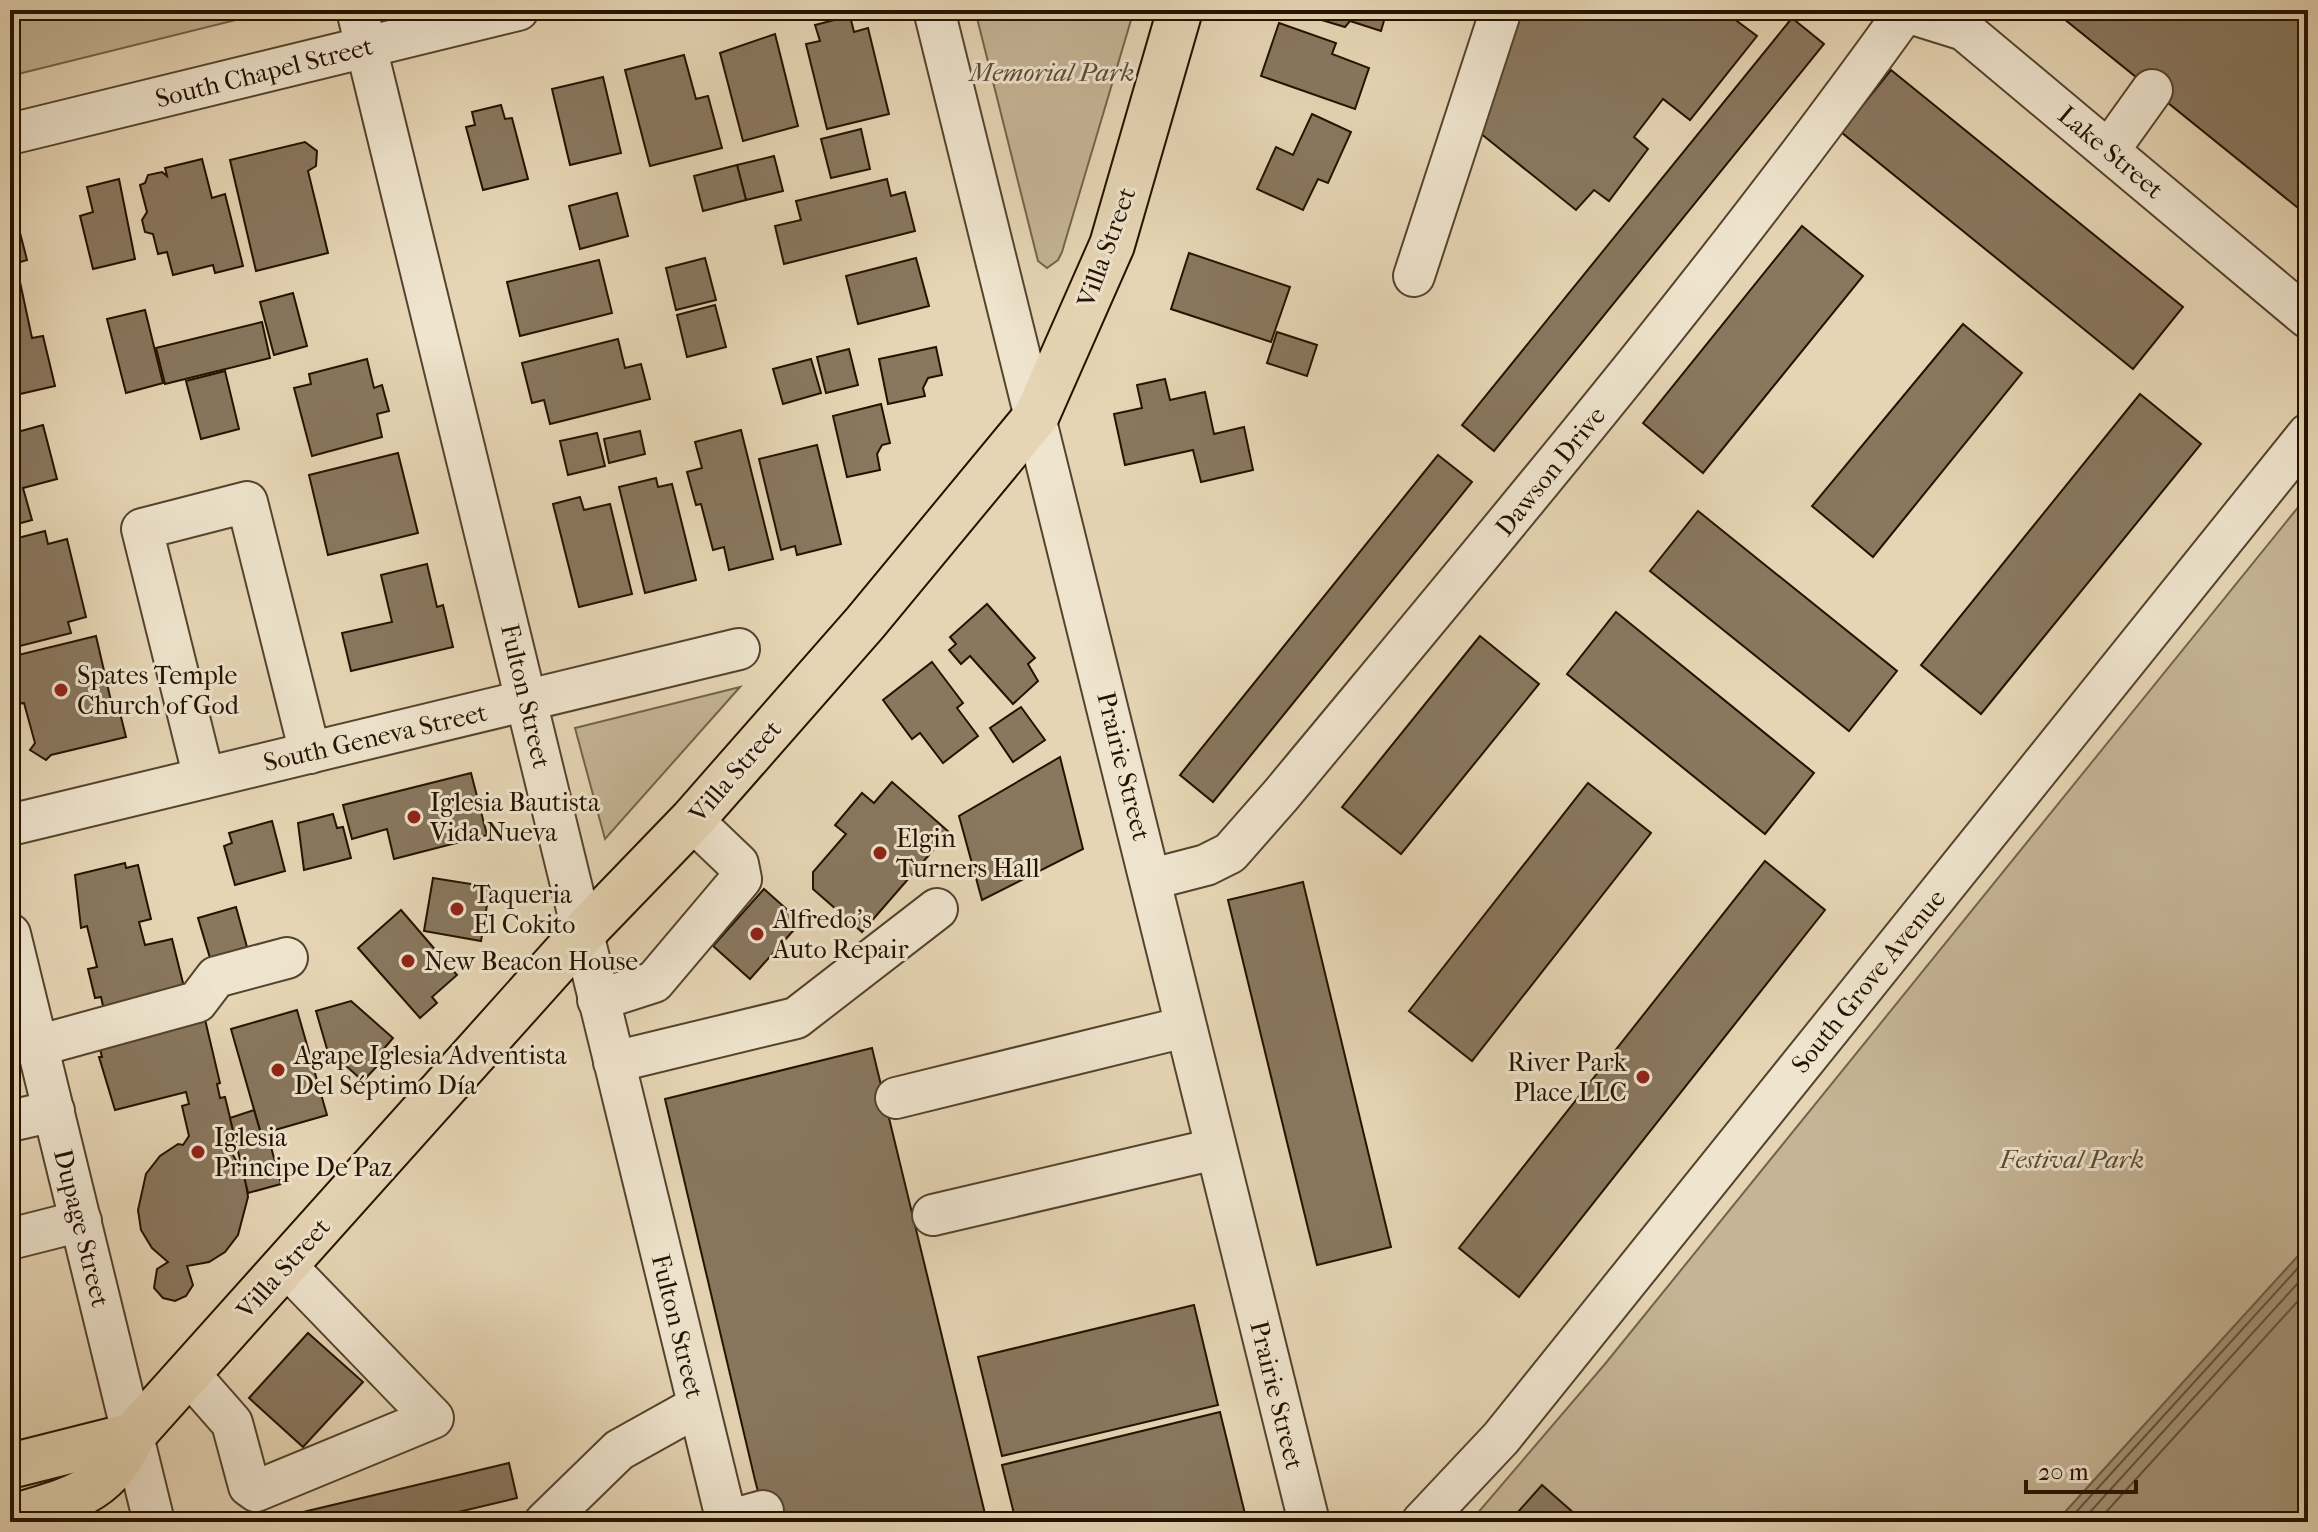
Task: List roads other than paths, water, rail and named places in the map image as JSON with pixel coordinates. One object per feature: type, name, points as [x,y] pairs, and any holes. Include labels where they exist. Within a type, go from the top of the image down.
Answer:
[{"type":"main road","name":"Villa Street","points":[[10,1518],[91,1490],[114,1471],[133,1435],[582,934],[692,820],[865,623],[1037,415],[1112,245],[1180,10]]},
{"type":"main road","points":[[10,1466],[133,1435]]},
{"type":"street","name":"South Chapel Street","points":[[10,134],[362,28],[518,10]]},
{"type":"street","name":"Prairie Street","points":[[934,10],[1037,415],[1309,1522]]},
{"type":"street","points":[[1414,276],[1501,10]]},
{"type":"street","name":"Lake Street","points":[[1902,11],[1964,30],[2308,318]]},
{"type":"street","name":"Dawson Drive","points":[[1152,879],[1221,859],[1272,804],[1536,490],[1802,154],[1902,11]]},
{"type":"street","name":"Fulton Street","points":[[362,28],[529,701],[582,934],[698,1406],[739,1518]]},
{"type":"street","points":[[2109,150],[2152,90]]},
{"type":"street","name":"South Grove Avenue","points":[[1422,1522],[1501,1438],[2308,434]]},
{"type":"street","points":[[204,778],[142,529],[247,502],[310,753]]},
{"type":"street","name":"South Geneva Street","points":[[10,825],[739,649]]},
{"type":"street","points":[[598,1000],[654,982],[741,879],[738,864],[692,820]]},
{"type":"street","points":[[614,1062],[796,1018],[937,909]]},
{"type":"street","name":"Dupage Street","points":[[10,934],[154,1522]]},
{"type":"street","points":[[37,1046],[197,1002],[216,977],[287,958]]},
{"type":"street","points":[[896,1098],[1185,1027]]},
{"type":"street","points":[[10,1121],[54,1111]]},
{"type":"street","points":[[933,1215],[1215,1149]]},
{"type":"street","points":[[10,1239],[81,1221]]},
{"type":"street","points":[[189,1374],[232,1423],[249,1486],[256,1491],[433,1418],[285,1265]]},
{"type":"street","points":[[545,1522],[619,1450],[698,1406]]},
{"type":"water","points":[[2308,1245],[2308,1522],[2056,1522]]},
{"type":"place","name":"Spates Temple Church of God","points":[[61,690]]},
{"type":"place","name":"Iglesia Bautista Vida Nueva","points":[[414,817]]},
{"type":"place","name":"Elgin Turners Hall","points":[[880,853]]},
{"type":"place","name":"Taqueria El Cokito","points":[[457,909]]},
{"type":"place","name":"Alfredo's Auto Repair","points":[[757,934]]},
{"type":"place","name":"New Beacon House","points":[[408,961]]},
{"type":"place","name":"Agape Iglesia Adventista Del Séptimo Día","points":[[278,1070]]},
{"type":"place","name":"River Park Place LLC","points":[[1643,1077]]},
{"type":"place","name":"Iglesia Principe De Paz","points":[[198,1152]]},
{"type":"park label","name":"Memorial Park","points":[[1052,72]]},
{"type":"park label","name":"Festival Park","points":[[2072,1159]]}]
